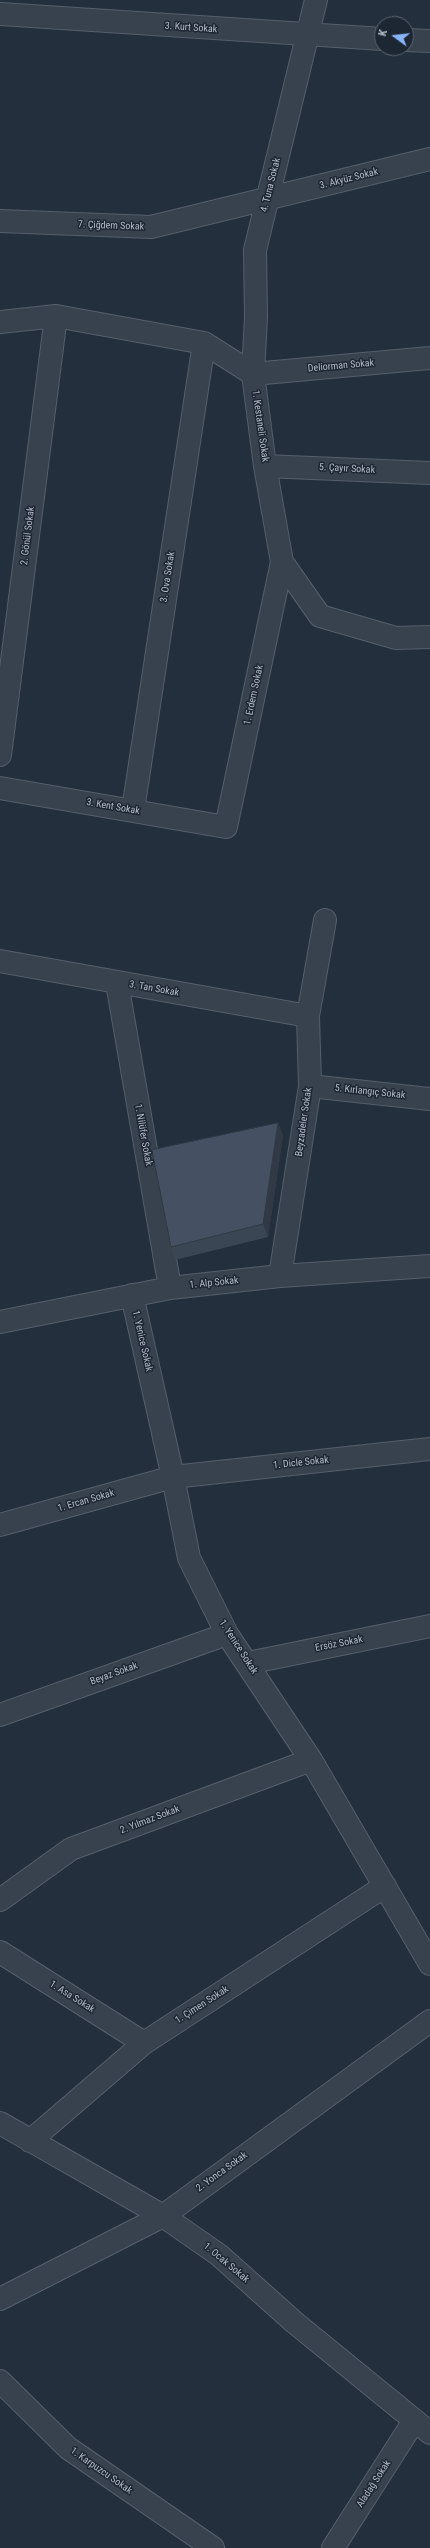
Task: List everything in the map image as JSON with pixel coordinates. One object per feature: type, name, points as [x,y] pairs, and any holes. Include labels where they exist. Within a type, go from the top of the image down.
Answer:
[{"type":"street","name":"4. Tuna Sokak","points":[[253,374],[256,317],[255,250],[316,0]]},
{"type":"street","name":"3. Kurt Sokak","points":[[0,14],[307,36],[374,39]]},
{"type":"street","points":[[414,40],[430,41]]},
{"type":"street","name":"3. Akyüz Sokak","points":[[267,199],[430,159]]},
{"type":"street","name":"7. Çiğdem Sokak","points":[[0,221],[151,227],[267,199]]},
{"type":"street","points":[[0,322],[56,316],[204,343],[253,374]]},
{"type":"street","name":"2. Gönül Sokak","points":[[0,755],[56,316]]},
{"type":"street","name":"3. Ova Sokak","points":[[133,810],[204,343]]},
{"type":"street","name":"Deliorman Sokak","points":[[253,374],[430,358]]},
{"type":"street","name":"1. Kestaneli Sokak","points":[[253,374],[265,466],[282,562],[320,616],[396,638],[430,637]]},
{"type":"street","name":"5. Çayır Sokak","points":[[265,466],[430,473]]},
{"type":"street","name":"1. Erdem Sokak","points":[[226,828],[282,562]]},
{"type":"street","name":"3. Kent Sokak","points":[[0,788],[133,810],[226,828]]},
{"type":"street","name":"Beyzadeler Sokak","points":[[280,1276],[310,1086],[308,1016],[325,920]]},
{"type":"street","name":"3. Tan Sokak","points":[[0,961],[308,1016]]},
{"type":"street","name":"1. Nilüfer Sokak","points":[[117,983],[170,1288]]},
{"type":"street","name":"5. Kırlangıç Sokak","points":[[310,1086],[430,1099]]},
{"type":"street","name":"1. Alp Sokak","points":[[0,1322],[170,1288],[280,1276],[430,1266]]},
{"type":"street","name":"1. Yenice Sokak","points":[[132,1295],[173,1477],[188,1558],[227,1634],[248,1663],[311,1760],[386,1886],[430,1964]]},
{"type":"street","name":"1. Dicle Sokak","points":[[173,1477],[430,1449]]},
{"type":"street","name":"1. Ercan Sokak","points":[[0,1525],[173,1477]]},
{"type":"street","name":"Ersöz Sokak","points":[[248,1663],[428,1630]]},
{"type":"street","name":"Beyaz Sokak","points":[[0,1715],[227,1634]]},
{"type":"street","name":"2. Yılmaz Sokak","points":[[0,1900],[71,1849],[311,1760]]},
{"type":"street","name":"1. Çimen Sokak","points":[[30,2141],[144,2043],[386,1886]]},
{"type":"street","name":"1. Asa Sokak","points":[[0,1952],[144,2043]]},
{"type":"street","name":"2. Yonca Sokak","points":[[0,2299],[163,2216],[430,2021]]},
{"type":"street","name":"1. Ocak Sokak","points":[[0,2123],[163,2216],[219,2255],[294,2322],[422,2427]]},
{"type":"street","name":"1. Karpuzcu Sokak","points":[[0,2381],[68,2448],[212,2548]]},
{"type":"street","name":"Aladağ Sokak","points":[[333,2548],[422,2427]]},
{"type":"building","points":[[278,1123],[263,1224],[171,1247],[152,1150]]}]
